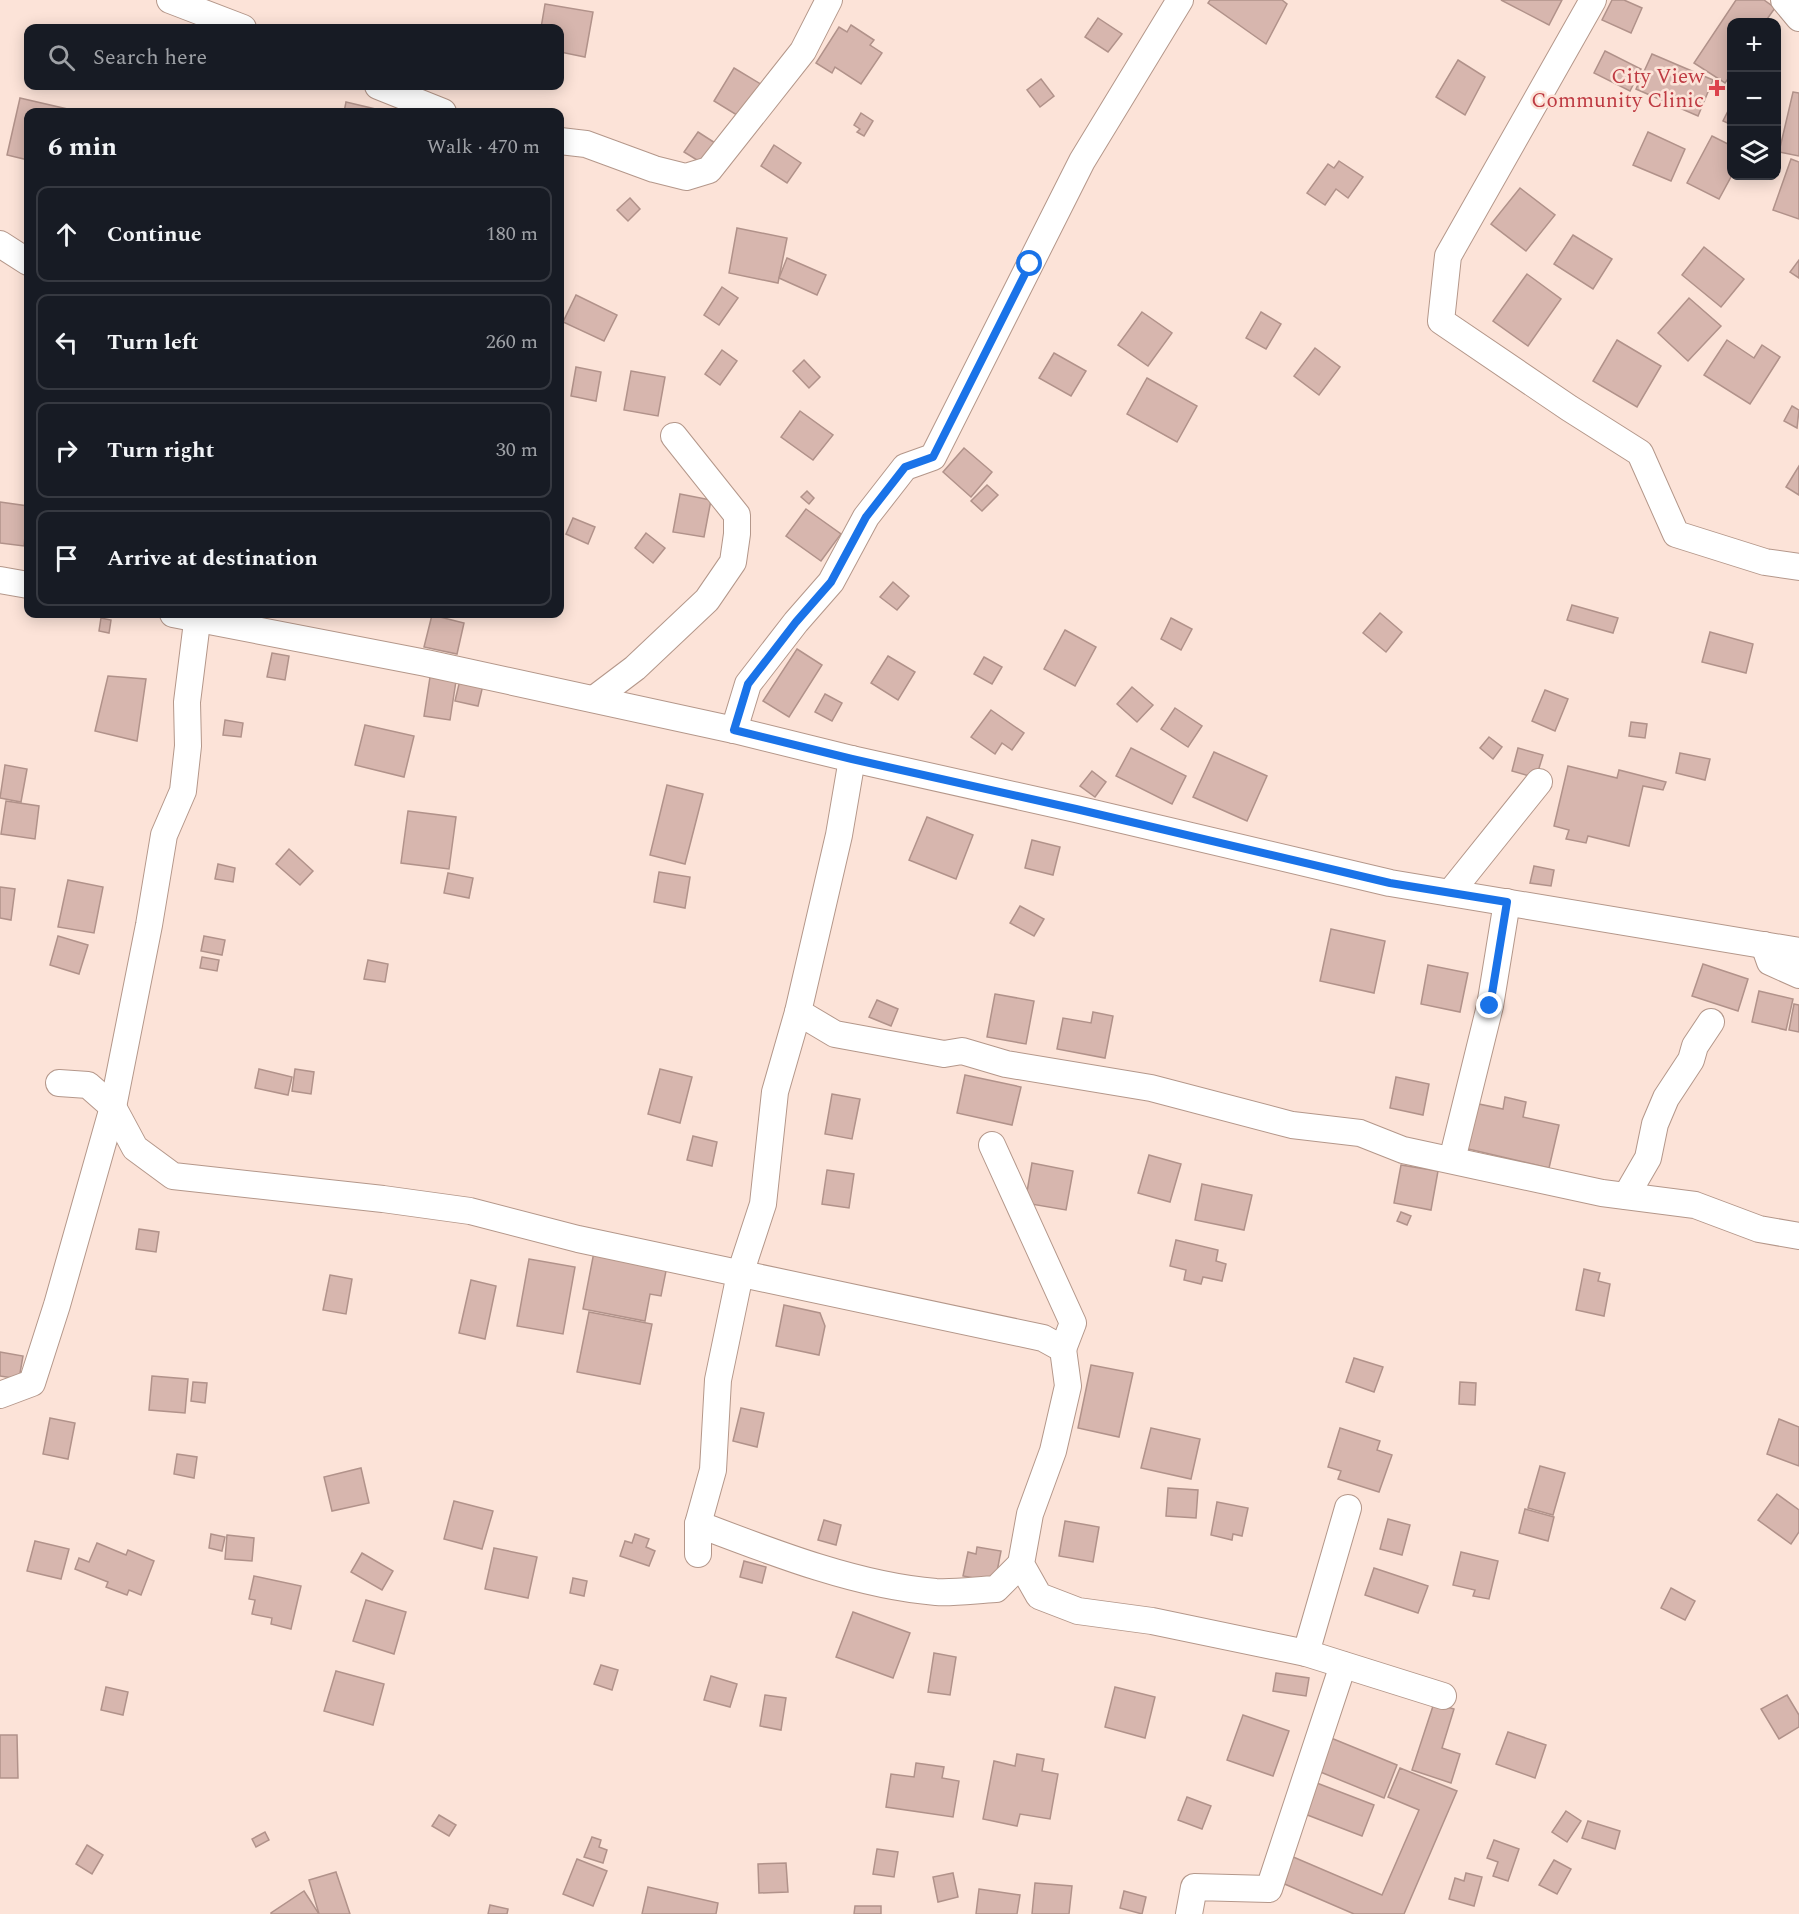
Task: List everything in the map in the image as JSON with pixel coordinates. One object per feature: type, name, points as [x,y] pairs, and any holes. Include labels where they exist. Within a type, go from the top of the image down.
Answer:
[{"type":"street","points":[[170,0],[233,24]]},
{"type":"street","points":[[564,141],[586,144],[654,169],[686,177],[710,170],[803,51],[829,0]]},
{"type":"street","points":[[734,730],[748,684],[796,622],[831,582],[866,517],[905,467],[933,457],[1082,160],[1180,0]]},
{"type":"street","points":[[1593,0],[1448,256],[1441,321],[1640,453],[1676,534],[1765,562],[1799,567]]},
{"type":"street","points":[[1784,0],[1799,18]]},
{"type":"street","points":[[388,90],[433,108]]},
{"type":"street","points":[[0,244],[24,259]]},
{"type":"street","points":[[594,699],[634,668],[707,600],[733,562],[737,515],[674,436]]},
{"type":"street","points":[[0,580],[24,584]]},
{"type":"street","points":[[0,1395],[32,1383],[57,1305],[113,1107],[149,925],[164,835],[183,791],[188,746],[187,702],[198,618]]},
{"type":"street","points":[[208,618],[734,730],[1390,883],[1799,951]]},
{"type":"street","points":[[698,1554],[698,1524],[713,1470],[718,1380],[740,1274],[763,1204],[775,1092],[798,1012],[839,835],[852,759]]},
{"type":"street","points":[[1450,893],[1539,782]]},
{"type":"street","points":[[1452,1160],[1490,1006],[1507,902]]},
{"type":"street","points":[[1764,945],[1770,962],[1799,975]]},
{"type":"street","points":[[798,1012],[835,1034],[944,1054],[962,1051],[1006,1064],[1151,1088],[1292,1125],[1360,1133],[1403,1150],[1626,1196],[1695,1205],[1759,1228],[1799,1236]]},
{"type":"street","points":[[1626,1196],[1648,1158],[1654,1124],[1666,1098],[1691,1060],[1695,1046],[1711,1022]]},
{"type":"street","points":[[59,1083],[88,1085],[113,1107],[135,1148],[173,1176],[383,1198],[470,1211],[578,1239],[1043,1338],[1063,1349]]},
{"type":"street","points":[[698,1524],[761,1549],[889,1586],[939,1592],[996,1589],[1021,1564],[1030,1514],[1053,1451],[1068,1386],[1063,1349],[1073,1323],[992,1144]]},
{"type":"street","points":[[1306,1653],[1348,1508]]},
{"type":"street","points":[[1021,1564],[1039,1596],[1078,1611],[1152,1621],[1306,1653],[1443,1696]]},
{"type":"street","points":[[1189,1914],[1194,1887],[1269,1889],[1343,1665]]},
{"type":"building","points":[[1210,0],[1282,0],[1287,4],[1266,44],[1208,3]]},
{"type":"building","points":[[1501,0],[1562,0],[1549,25]]},
{"type":"building","points":[[1612,0],[1624,0],[1642,8],[1631,33],[1602,20]]},
{"type":"building","points":[[1736,0],[1764,0],[1775,8],[1768,18],[1727,18],[1727,80],[1725,83],[1694,63]]},
{"type":"building","points":[[545,4],[593,12],[585,57],[564,53],[564,24],[542,24]]},
{"type":"building","points":[[1098,18],[1122,34],[1108,52],[1085,37]]},
{"type":"building","points":[[851,25],[874,40],[870,45],[882,53],[861,84],[835,67],[832,73],[816,63],[839,27],[847,32]]},
{"type":"building","points":[[1605,51],[1641,69],[1630,91],[1594,73]]},
{"type":"building","name":"City View Community Clinic","points":[[1652,54],[1713,80],[1698,116],[1636,89]]},
{"type":"building","points":[[1458,60],[1485,77],[1465,115],[1436,97]]},
{"type":"building","points":[[734,68],[769,89],[745,120],[714,101]]},
{"type":"building","points":[[1041,79],[1054,96],[1040,107],[1027,90]]},
{"type":"building","points":[[1793,92],[1799,93],[1799,156],[1781,152]]},
{"type":"building","points":[[20,98],[63,108],[24,108],[24,159],[7,155]]},
{"type":"building","points":[[346,102],[372,108],[345,108]]},
{"type":"building","points":[[861,113],[873,121],[864,136],[857,132],[860,129],[854,125]]},
{"type":"building","points":[[698,132],[723,148],[710,168],[684,152]]},
{"type":"building","points":[[1648,132],[1685,149],[1671,181],[1633,165]]},
{"type":"building","points":[[1712,136],[1727,144],[1727,180],[1729,180],[1719,199],[1687,183]]},
{"type":"building","points":[[774,145],[801,163],[787,183],[761,166]]},
{"type":"building","points":[[1791,159],[1799,162],[1799,219],[1773,210]]},
{"type":"building","points":[[1339,161],[1363,177],[1348,198],[1336,189],[1325,205],[1307,193],[1328,164],[1334,168]]},
{"type":"building","points":[[1520,188],[1555,215],[1526,251],[1491,224]]},
{"type":"building","points":[[630,198],[640,209],[628,221],[617,210]]},
{"type":"building","points":[[737,228],[787,238],[778,283],[729,273]]},
{"type":"building","points":[[1573,235],[1612,259],[1593,289],[1554,264]]},
{"type":"building","points":[[1704,247],[1744,279],[1721,307],[1682,275]]},
{"type":"building","points":[[787,258],[826,275],[817,295],[779,278]]},
{"type":"building","points":[[1799,260],[1799,278],[1790,272]]},
{"type":"building","points":[[1527,274],[1561,299],[1528,346],[1493,321]]},
{"type":"building","points":[[722,287],[738,298],[719,325],[704,315]]},
{"type":"building","points":[[576,295],[617,315],[604,341],[564,322]]},
{"type":"building","points":[[1689,298],[1721,326],[1688,361],[1658,333]]},
{"type":"building","points":[[1142,312],[1172,333],[1148,366],[1118,345]]},
{"type":"building","points":[[1261,312],[1281,324],[1266,349],[1246,338]]},
{"type":"building","points":[[1617,340],[1661,366],[1637,407],[1593,381]]},
{"type":"building","points":[[1727,340],[1754,358],[1762,345],[1780,357],[1750,404],[1704,375]]},
{"type":"building","points":[[1315,348],[1340,367],[1319,395],[1294,376]]},
{"type":"building","points":[[722,350],[737,361],[720,385],[705,374]]},
{"type":"building","points":[[1054,353],[1086,371],[1071,396],[1039,378]]},
{"type":"building","points":[[804,360],[820,377],[809,388],[793,371]]},
{"type":"building","points":[[576,367],[601,372],[596,401],[571,396]]},
{"type":"building","points":[[631,371],[665,377],[658,416],[624,410]]},
{"type":"building","points":[[1147,378],[1197,406],[1177,442],[1127,414]]},
{"type":"building","points":[[1792,406],[1799,410],[1797,428],[1784,421]]},
{"type":"building","points":[[800,411],[833,435],[813,460],[781,437]]},
{"type":"building","points":[[964,448],[992,472],[971,497],[943,472]]},
{"type":"building","points":[[1799,466],[1799,495],[1786,487]]},
{"type":"building","points":[[987,485],[998,495],[982,511],[971,501]]},
{"type":"building","points":[[807,491],[814,498],[809,504],[801,497]]},
{"type":"building","points":[[680,494],[711,500],[704,537],[673,532]]},
{"type":"building","points":[[0,502],[24,505],[24,546],[0,543]]},
{"type":"building","points":[[806,509],[841,534],[821,561],[786,536]]},
{"type":"building","points":[[573,518],[595,527],[588,544],[566,534]]},
{"type":"building","points":[[646,533],[665,548],[653,563],[635,548]]},
{"type":"building","points":[[893,582],[909,596],[897,610],[880,597]]},
{"type":"building","points":[[1572,605],[1618,618],[1613,633],[1567,620]]},
{"type":"building","points":[[1380,613],[1402,632],[1386,652],[1363,633]]},
{"type":"building","points":[[101,618],[111,620],[109,633],[99,631]]},
{"type":"building","points":[[431,618],[444,618],[464,623],[457,654],[424,647]]},
{"type":"building","points":[[1171,618],[1192,629],[1181,650],[1161,639]]},
{"type":"building","points":[[1065,630],[1096,647],[1075,686],[1044,669]]},
{"type":"building","points":[[1710,632],[1753,644],[1746,673],[1702,662]]},
{"type":"building","points":[[797,649],[822,665],[789,717],[763,701]]},
{"type":"building","points":[[272,653],[289,656],[285,680],[267,677]]},
{"type":"building","points":[[888,656],[915,672],[898,700],[871,683]]},
{"type":"building","points":[[984,657],[1002,667],[992,684],[974,674]]},
{"type":"building","points":[[108,676],[146,679],[137,741],[95,731]]},
{"type":"building","points":[[430,677],[456,681],[450,720],[424,716]]},
{"type":"building","points":[[460,680],[483,685],[478,706],[455,701]]},
{"type":"building","points":[[1132,687],[1153,705],[1137,722],[1117,704]]},
{"type":"building","points":[[1545,690],[1568,699],[1555,731],[1532,721]]},
{"type":"building","points":[[825,694],[842,703],[832,721],[815,712]]},
{"type":"building","points":[[1175,708],[1202,726],[1188,747],[1161,729]]},
{"type":"building","points":[[991,710],[1024,733],[1012,750],[1002,743],[995,754],[971,737]]},
{"type":"building","points":[[225,720],[243,723],[241,737],[223,735]]},
{"type":"building","points":[[1631,722],[1647,724],[1645,738],[1629,736]]},
{"type":"building","points":[[365,725],[414,736],[404,777],[355,765]]},
{"type":"building","points":[[1489,737],[1502,747],[1493,759],[1480,748]]},
{"type":"building","points":[[1131,748],[1186,776],[1172,804],[1116,776]]},
{"type":"building","points":[[1518,748],[1543,755],[1536,778],[1512,771]]},
{"type":"building","points":[[1214,752],[1267,776],[1247,821],[1193,797]]},
{"type":"building","points":[[1680,753],[1710,759],[1705,780],[1676,773]]},
{"type":"building","points":[[5,765],[27,769],[21,802],[0,798]]},
{"type":"building","points":[[1568,766],[1617,778],[1619,770],[1666,782],[1663,790],[1643,786],[1629,846],[1588,836],[1586,843],[1566,839],[1569,830],[1554,826]]},
{"type":"building","points":[[1092,771],[1106,782],[1095,797],[1080,786]]},
{"type":"building","points":[[667,785],[703,794],[685,864],[650,855]]},
{"type":"building","points":[[6,801],[39,806],[35,839],[1,834]]},
{"type":"building","points":[[408,811],[456,817],[449,869],[401,863]]},
{"type":"building","points":[[927,817],[973,835],[956,879],[909,860]]},
{"type":"building","points":[[1032,840],[1060,847],[1053,875],[1025,868]]},
{"type":"building","points":[[289,849],[313,871],[300,885],[276,864]]},
{"type":"building","points":[[218,864],[235,868],[233,882],[215,879]]},
{"type":"building","points":[[1534,866],[1554,870],[1551,886],[1530,883]]},
{"type":"building","points":[[659,872],[690,877],[685,908],[654,902]]},
{"type":"building","points":[[448,873],[473,878],[469,898],[444,893]]},
{"type":"building","points":[[68,880],[103,887],[94,933],[58,927]]},
{"type":"building","points":[[0,887],[15,889],[11,920],[0,918]]},
{"type":"building","points":[[1020,906],[1044,919],[1034,936],[1010,923]]},
{"type":"building","points":[[1331,929],[1385,941],[1374,993],[1320,981]]},
{"type":"building","points":[[58,936],[88,945],[79,974],[50,965]]},
{"type":"building","points":[[204,936],[225,940],[222,955],[201,951]]},
{"type":"building","points":[[202,957],[219,960],[217,971],[200,968]]},
{"type":"building","points":[[368,960],[388,964],[385,982],[364,979]]},
{"type":"building","points":[[1703,964],[1748,979],[1738,1011],[1692,996]]},
{"type":"building","points":[[1428,965],[1468,973],[1460,1012],[1421,1004]]},
{"type":"building","points":[[1759,991],[1793,999],[1786,1030],[1752,1022]]},
{"type":"building","points":[[995,994],[1034,1001],[1026,1044],[987,1037]]},
{"type":"building","points":[[877,1000],[898,1009],[891,1026],[869,1017]]},
{"type":"building","points":[[1794,1004],[1799,1005],[1799,1032],[1789,1030]]},
{"type":"building","points":[[1093,1012],[1113,1016],[1105,1058],[1057,1049],[1063,1018],[1091,1023]]},
{"type":"building","points":[[259,1069],[292,1077],[288,1095],[255,1088]]},
{"type":"building","points":[[295,1069],[314,1072],[311,1094],[292,1091]]},
{"type":"building","points":[[660,1069],[692,1077],[680,1123],[648,1114]]},
{"type":"building","points":[[965,1075],[1021,1087],[1012,1125],[957,1113]]},
{"type":"building","points":[[1396,1077],[1429,1084],[1423,1115],[1390,1108]]},
{"type":"building","points":[[832,1094],[860,1099],[852,1139],[825,1134]]},
{"type":"building","points":[[1505,1097],[1526,1102],[1523,1117],[1559,1125],[1549,1168],[1464,1148],[1474,1103],[1503,1109]]},
{"type":"building","points":[[693,1136],[717,1142],[712,1166],[687,1160]]},
{"type":"building","points":[[1149,1155],[1181,1164],[1170,1202],[1138,1193]]},
{"type":"building","points":[[1032,1163],[1073,1171],[1066,1210],[1025,1203]]},
{"type":"building","points":[[1401,1165],[1438,1171],[1431,1210],[1394,1203]]},
{"type":"building","points":[[827,1170],[854,1174],[849,1208],[822,1204]]},
{"type":"building","points":[[1202,1184],[1252,1195],[1244,1230],[1195,1220]]},
{"type":"building","points":[[1401,1212],[1411,1216],[1407,1225],[1397,1221]]},
{"type":"building","points":[[139,1229],[159,1232],[156,1252],[136,1249]]},
{"type":"building","points":[[1176,1240],[1218,1250],[1216,1261],[1226,1264],[1222,1281],[1203,1277],[1201,1284],[1184,1280],[1186,1270],[1170,1266]]},
{"type":"building","points":[[594,1252],[667,1266],[661,1296],[650,1294],[645,1321],[583,1309]]},
{"type":"building","points":[[529,1259],[575,1267],[563,1334],[517,1326]]},
{"type":"building","points":[[1584,1269],[1600,1273],[1598,1281],[1610,1284],[1604,1316],[1576,1310]]},
{"type":"building","points":[[330,1275],[352,1279],[346,1314],[323,1310]]},
{"type":"building","points":[[471,1280],[496,1286],[485,1339],[459,1333]]},
{"type":"building","points":[[784,1305],[820,1313],[825,1326],[819,1355],[776,1346]]},
{"type":"building","points":[[589,1312],[652,1324],[640,1384],[577,1372]]},
{"type":"building","points":[[0,1352],[23,1356],[19,1379],[0,1376]]},
{"type":"building","points":[[1354,1358],[1383,1367],[1374,1392],[1346,1382]]},
{"type":"building","points":[[1091,1365],[1133,1373],[1119,1437],[1078,1428]]},
{"type":"building","points":[[152,1376],[188,1379],[185,1413],[149,1410]]},
{"type":"building","points":[[193,1382],[207,1383],[205,1403],[191,1401]]},
{"type":"building","points":[[1460,1382],[1476,1383],[1475,1405],[1459,1404]]},
{"type":"building","points":[[741,1408],[764,1413],[757,1447],[733,1441]]},
{"type":"building","points":[[50,1418],[75,1423],[68,1459],[43,1454]]},
{"type":"building","points":[[1779,1419],[1799,1427],[1799,1466],[1767,1454]]},
{"type":"building","points":[[1151,1428],[1200,1439],[1191,1479],[1141,1468]]},
{"type":"building","points":[[1340,1428],[1380,1441],[1377,1450],[1392,1455],[1379,1492],[1338,1479],[1341,1471],[1328,1467]]},
{"type":"building","points":[[177,1454],[197,1457],[194,1478],[174,1474]]},
{"type":"building","points":[[1540,1466],[1565,1473],[1553,1515],[1528,1508]]},
{"type":"building","points":[[361,1468],[369,1503],[332,1511],[324,1477]]},
{"type":"building","points":[[1168,1488],[1198,1490],[1196,1518],[1166,1516]]},
{"type":"building","points":[[1777,1494],[1799,1510],[1799,1532],[1791,1544],[1758,1520]]},
{"type":"building","points":[[454,1501],[493,1511],[482,1549],[444,1539]]},
{"type":"building","points":[[1217,1502],[1248,1508],[1242,1536],[1233,1534],[1232,1540],[1211,1535]]},
{"type":"building","points":[[1525,1509],[1554,1517],[1548,1541],[1519,1533]]},
{"type":"building","points":[[1388,1519],[1410,1525],[1402,1555],[1380,1549]]},
{"type":"building","points":[[824,1520],[841,1525],[836,1545],[818,1540]]},
{"type":"building","points":[[1065,1521],[1099,1527],[1093,1562],[1059,1556]]},
{"type":"building","points":[[211,1534],[225,1537],[222,1551],[209,1548]]},
{"type":"building","points":[[635,1534],[649,1539],[646,1547],[655,1551],[649,1566],[620,1556],[625,1541],[632,1543]]},
{"type":"building","points":[[227,1535],[254,1538],[252,1561],[225,1559]]},
{"type":"building","points":[[35,1541],[69,1549],[61,1579],[27,1571]]},
{"type":"building","points":[[97,1543],[126,1555],[128,1550],[154,1561],[141,1595],[129,1590],[127,1595],[106,1587],[108,1582],[75,1569],[79,1558],[89,1562]]},
{"type":"building","points":[[977,1547],[1001,1551],[995,1582],[963,1576],[968,1552],[976,1554]]},
{"type":"building","points":[[494,1548],[537,1557],[528,1598],[485,1589]]},
{"type":"building","points":[[1461,1552],[1498,1561],[1489,1599],[1473,1596],[1475,1590],[1453,1585]]},
{"type":"building","points":[[362,1553],[393,1571],[382,1590],[351,1572]]},
{"type":"building","points":[[744,1561],[766,1567],[762,1583],[740,1577]]},
{"type":"building","points":[[1374,1568],[1428,1586],[1418,1613],[1365,1595]]},
{"type":"building","points":[[254,1576],[301,1586],[291,1629],[271,1624],[272,1618],[252,1614],[255,1600],[249,1599]]},
{"type":"building","points":[[573,1578],[587,1581],[584,1596],[570,1593]]},
{"type":"building","points":[[1671,1588],[1695,1601],[1685,1620],[1661,1608]]},
{"type":"building","points":[[366,1600],[406,1612],[394,1654],[353,1641]]},
{"type":"building","points":[[853,1612],[910,1633],[893,1678],[836,1657]]},
{"type":"building","points":[[934,1653],[956,1657],[950,1695],[928,1692]]},
{"type":"building","points":[[601,1665],[618,1670],[612,1690],[594,1684]]},
{"type":"building","points":[[336,1671],[384,1684],[373,1725],[324,1711]]},
{"type":"building","points":[[1276,1673],[1309,1678],[1306,1696],[1273,1691]]},
{"type":"building","points":[[711,1676],[737,1684],[730,1707],[704,1700]]},
{"type":"building","points":[[106,1687],[128,1692],[123,1715],[101,1710]]},
{"type":"building","points":[[1115,1687],[1155,1697],[1145,1738],[1105,1727]]},
{"type":"building","points":[[765,1695],[786,1698],[781,1730],[760,1726]]},
{"type":"building","points":[[1787,1695],[1799,1715],[1799,1727],[1779,1739],[1761,1709]]},
{"type":"building","points":[[1434,1703],[1454,1709],[1442,1748],[1460,1754],[1451,1783],[1412,1770]]},
{"type":"building","points":[[1243,1715],[1289,1731],[1273,1776],[1227,1760]]},
{"type":"building","points":[[1508,1732],[1546,1745],[1535,1778],[1496,1764]]},
{"type":"building","points":[[0,1735],[17,1735],[18,1778],[0,1778]]},
{"type":"building","points":[[1331,1738],[1397,1765],[1384,1798],[1318,1771]]},
{"type":"building","points":[[1017,1754],[1044,1759],[1042,1771],[1058,1774],[1050,1819],[1020,1814],[1017,1826],[983,1819],[994,1761],[1015,1766]]},
{"type":"building","points":[[916,1763],[944,1767],[942,1778],[959,1781],[953,1817],[886,1807],[891,1774],[914,1777]]},
{"type":"building","points":[[1400,1768],[1457,1791],[1404,1914],[1354,1914],[1280,1882],[1291,1856],[1382,1895],[1419,1810],[1388,1797]]},
{"type":"building","points":[[1309,1780],[1374,1805],[1362,1836],[1297,1811]]},
{"type":"building","points":[[1187,1797],[1211,1806],[1202,1829],[1178,1820]]},
{"type":"building","points":[[1566,1811],[1581,1821],[1567,1842],[1552,1832]]},
{"type":"building","points":[[439,1815],[456,1825],[449,1836],[432,1826]]},
{"type":"building","points":[[1588,1821],[1620,1831],[1615,1849],[1582,1838]]},
{"type":"building","points":[[265,1832],[269,1840],[256,1847],[252,1839]]},
{"type":"building","points":[[592,1837],[601,1840],[599,1847],[607,1850],[603,1863],[584,1857]]},
{"type":"building","points":[[1494,1840],[1519,1849],[1508,1881],[1493,1876],[1498,1862],[1487,1858]]},
{"type":"building","points":[[87,1845],[103,1855],[92,1874],[76,1864]]},
{"type":"building","points":[[877,1849],[898,1852],[894,1877],[873,1874]]},
{"type":"building","points":[[577,1859],[607,1871],[593,1906],[563,1894]]},
{"type":"building","points":[[1554,1860],[1571,1869],[1557,1894],[1539,1885]]},
{"type":"building","points":[[786,1863],[788,1892],[759,1893],[758,1864]]},
{"type":"building","points":[[336,1872],[350,1914],[319,1914],[309,1880]]},
{"type":"building","points":[[953,1873],[958,1897],[938,1902],[933,1877]]},
{"type":"building","points":[[1466,1873],[1482,1877],[1474,1906],[1449,1899],[1455,1878],[1464,1881]]},
{"type":"building","points":[[1035,1883],[1072,1886],[1069,1914],[1032,1914]]},
{"type":"building","points":[[648,1887],[718,1903],[716,1914],[642,1914]]},
{"type":"building","points":[[979,1889],[1020,1895],[1017,1914],[976,1914]]},
{"type":"building","points":[[304,1891],[319,1914],[271,1914],[271,1913]]},
{"type":"building","points":[[1124,1891],[1146,1897],[1142,1914],[1120,1908]]},
{"type":"building","points":[[490,1905],[508,1909],[507,1914],[488,1914]]},
{"type":"building","points":[[855,1906],[881,1906],[881,1914],[854,1914]]},
{"type":"place","name":"City View Community Clinic","points":[[1717,88]]},
{"type":"route","points":[[1030,264],[933,457],[905,467],[866,517],[831,582],[772,651],[748,684],[734,730],[1390,883],[1507,902],[1490,1006]]}]
